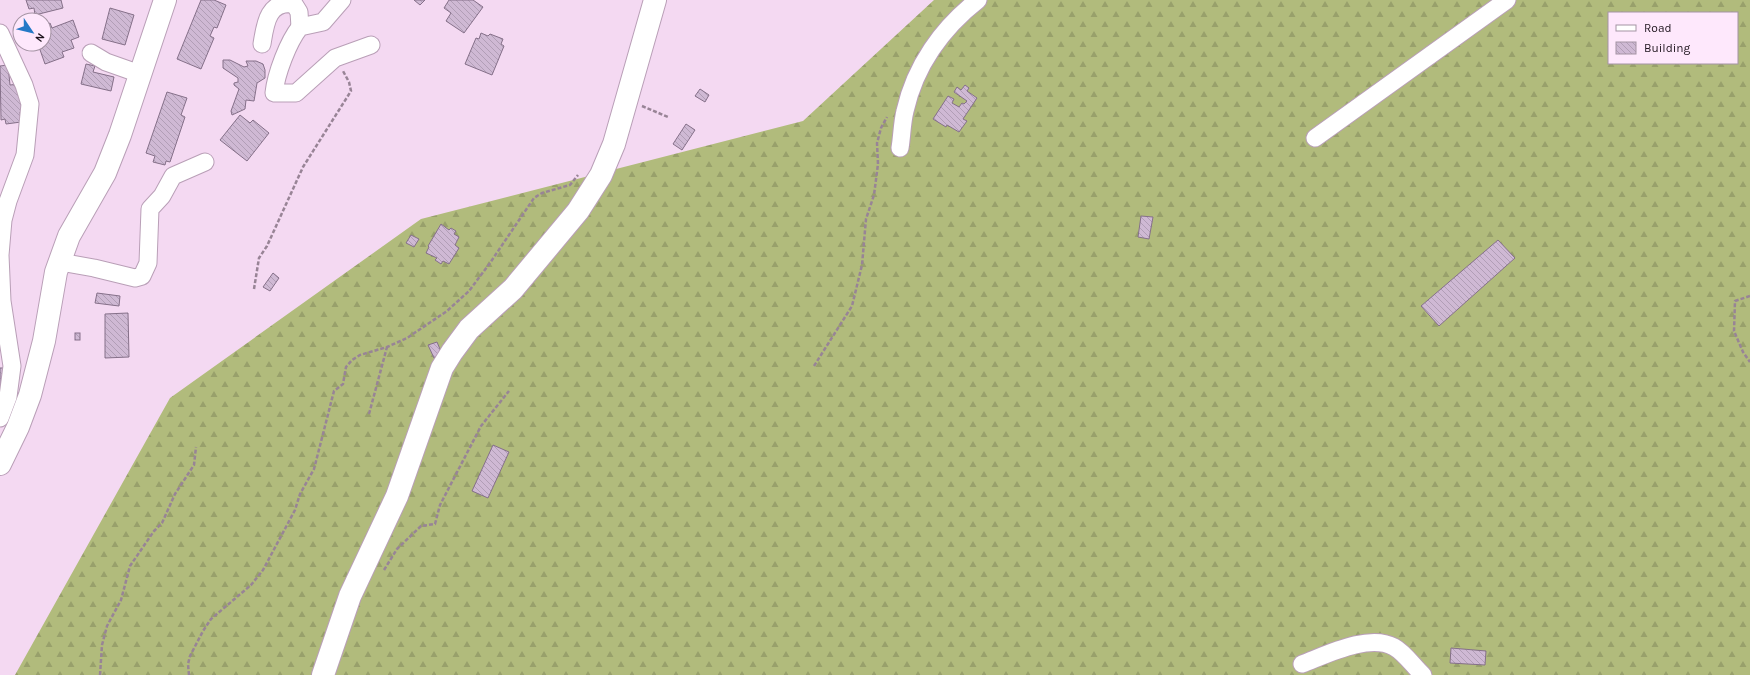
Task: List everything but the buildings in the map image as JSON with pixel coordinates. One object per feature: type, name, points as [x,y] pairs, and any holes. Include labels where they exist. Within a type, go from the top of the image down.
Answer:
[{"type":"street","points":[[0,464],[18,427],[30,394],[44,341],[56,272],[69,236],[105,173],[120,135],[165,0]]},
{"type":"street","points":[[300,27],[323,22],[342,0]]},
{"type":"street","points":[[324,675],[350,596],[397,496],[442,368],[469,329],[513,289],[578,211],[602,175],[614,144],[655,0]]},
{"type":"street","points":[[900,148],[905,111],[918,72],[935,43],[958,15],[978,0]]},
{"type":"street","points":[[1315,138],[1506,0]]},
{"type":"street","points":[[262,44],[267,16],[271,8],[277,3],[287,1],[294,4],[299,12],[300,27],[291,39],[275,84],[268,96],[296,93],[336,58],[371,45]]},
{"type":"street","points":[[0,33],[24,85],[30,104],[25,155],[8,201],[3,220],[0,255],[2,301],[12,366],[8,398],[0,418]]},
{"type":"street","points":[[91,53],[106,62],[140,74]]},
{"type":"street","points":[[60,262],[94,268],[135,278],[142,276],[148,263],[150,209],[162,196],[173,176],[205,162]]},
{"type":"street","points":[[1302,664],[1346,647],[1369,642],[1394,647],[1423,675]]},
{"type":"path","points":[[254,289],[259,258],[267,246],[303,167],[351,91],[349,82],[336,58]]},
{"type":"path","points":[[628,97],[640,105],[668,117]]},
{"type":"path","points":[[814,366],[852,306],[862,265],[866,219],[874,195],[878,164],[877,143],[882,128],[889,115]]},
{"type":"path","points":[[189,675],[188,664],[190,656],[203,631],[211,619],[247,589],[263,570],[295,510],[300,494],[314,469],[334,391],[343,384],[346,367],[352,360],[360,355],[387,347],[407,338],[433,322],[469,291],[534,198],[542,193],[570,185],[578,174]]},
{"type":"path","points":[[1750,296],[1735,301],[1734,331],[1743,352],[1750,362]]},
{"type":"path","points":[[369,414],[387,347]]},
{"type":"path","points":[[381,575],[397,549],[407,539],[421,526],[435,524],[440,505],[481,426],[509,391]]},
{"type":"path","points":[[100,675],[102,645],[107,626],[121,600],[130,566],[154,530],[162,523],[175,494],[194,465],[196,447]]},
{"type":"green space","points":[[934,0],[1750,0],[1750,675],[15,675],[170,398],[421,219],[803,121]]}]
